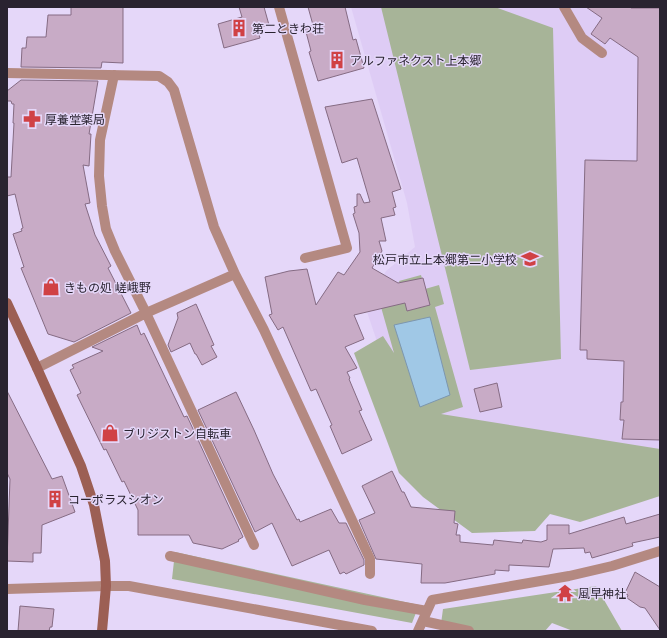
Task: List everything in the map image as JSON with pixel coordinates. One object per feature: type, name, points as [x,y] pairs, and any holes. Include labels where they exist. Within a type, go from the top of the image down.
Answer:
[{"type":"street","points":[[279,7],[347,248],[305,258]]},
{"type":"street","points":[[564,7],[582,38],[602,53]]},
{"type":"street","points":[[7,73],[159,76],[168,82],[174,90],[214,227],[235,274],[264,330],[370,559],[370,574]]},
{"type":"street","points":[[114,75],[100,140],[99,176],[106,228],[115,251],[254,545]]},
{"type":"street","points":[[37,368],[146,314],[235,274]]},
{"type":"street","points":[[7,304],[81,466],[94,505],[105,561],[106,586],[102,631]]},
{"type":"street","points":[[418,631],[432,600],[569,576],[612,566],[660,551]]},
{"type":"street","points":[[170,556],[365,600],[425,616],[470,631]]},
{"type":"street","points":[[7,589],[129,586],[372,631]]},
{"type":"shaded area","name":"松戸市立上本郷第二小学校","points":[[351,7],[660,7],[660,471],[423,477],[366,309],[386,271],[415,247],[407,203]]},
{"type":"green space","points":[[381,7],[495,7],[553,28],[561,359],[470,370]]},
{"type":"green space","points":[[421,275],[425,289],[439,285],[444,304],[435,307],[463,407],[441,414],[660,449],[660,496],[580,522],[550,514],[535,531],[472,533],[423,497],[399,473],[354,353],[383,336],[394,353],[379,300],[403,293],[399,281]]},
{"type":"green space","points":[[175,552],[419,605],[412,623],[172,579]]},
{"type":"green space","name":"風早神社","points":[[596,586],[622,631],[573,631],[552,623],[545,631],[440,631],[443,609]]},
{"type":"water","points":[[430,317],[450,395],[420,407],[394,325]]},
{"type":"building","points":[[71,7],[123,7],[123,63],[102,62],[101,68],[21,67],[22,48],[26,48],[27,37],[46,37],[48,15],[71,15]]},
{"type":"building","name":"第二ときわ荘","points":[[239,7],[264,7],[269,25],[257,28],[260,38],[224,48],[218,24],[242,17]]},
{"type":"building","points":[[308,7],[345,7],[353,40],[356,39],[364,68],[318,81],[309,52],[311,51],[305,28],[313,25]]},
{"type":"building","points":[[586,7],[660,8],[660,440],[622,439],[624,420],[620,420],[621,402],[623,402],[624,361],[587,359],[587,350],[580,350],[585,160],[637,161],[638,57],[610,38],[605,44],[591,34],[602,18]]},
{"type":"building","points":[[21,80],[98,81],[89,134],[91,134],[89,166],[83,165],[90,203],[85,204],[95,235],[111,266],[108,268],[131,313],[74,342],[48,334],[21,268],[24,267],[13,234],[22,231],[21,229],[23,228],[15,194],[7,196],[7,177],[11,177],[14,104],[12,104],[11,101],[7,101],[7,91]]},
{"type":"building","points":[[372,99],[401,189],[392,192],[396,207],[393,208],[395,215],[381,218],[386,241],[379,241],[382,251],[372,268],[398,283],[423,278],[430,305],[407,311],[405,303],[354,315],[364,339],[345,347],[357,368],[347,372],[362,410],[359,411],[372,440],[342,454],[330,426],[332,425],[316,389],[311,391],[283,327],[278,330],[269,315],[272,314],[265,277],[289,271],[307,269],[316,305],[338,272],[344,275],[360,252],[359,233],[353,214],[355,213],[354,207],[357,206],[357,194],[360,194],[364,203],[370,202],[357,158],[342,163],[325,107]]},
{"type":"building","points":[[196,304],[214,345],[211,346],[217,357],[202,365],[190,343],[171,352],[168,345],[178,318],[177,313]]},
{"type":"building","points":[[137,325],[141,335],[144,333],[184,417],[187,416],[243,537],[238,540],[239,541],[222,549],[193,543],[189,535],[138,535],[138,510],[106,449],[104,450],[77,395],[81,393],[70,370],[74,368],[72,365],[103,351],[92,347]]},
{"type":"building","points":[[497,383],[502,407],[480,412],[474,389]]},
{"type":"building","points":[[7,391],[52,479],[62,476],[75,512],[42,525],[41,553],[33,553],[33,562],[7,561],[10,479],[7,473]]},
{"type":"building","points":[[236,392],[273,474],[297,520],[299,519],[300,522],[331,509],[339,523],[346,523],[364,560],[364,565],[346,574],[344,572],[340,574],[329,550],[292,566],[272,523],[255,532],[198,410]]},
{"type":"building","points":[[392,471],[411,507],[455,511],[454,523],[458,524],[456,535],[460,535],[460,542],[493,545],[494,540],[522,543],[523,540],[541,542],[547,540],[547,525],[569,525],[569,534],[624,517],[626,524],[660,514],[660,537],[632,543],[633,546],[592,558],[590,552],[585,553],[584,548],[553,549],[549,567],[509,565],[509,571],[495,570],[495,574],[445,583],[421,583],[422,564],[376,559],[359,520],[375,513],[362,486]]},
{"type":"building","points":[[635,572],[660,587],[660,630],[645,608],[640,607],[627,598],[628,595],[625,593]]},
{"type":"building","points":[[20,606],[54,609],[52,627],[50,627],[49,631],[18,631]]},
{"type":"place","name":"第二ときわ荘","points":[[239,28]]},
{"type":"place","name":"アルファネクスト上本郷","points":[[337,60]]},
{"type":"place","name":"厚養堂薬局","points":[[32,119]]},
{"type":"place","name":"松戸市立上本郷第二小学校","points":[[530,259]]},
{"type":"place","name":"きもの処 嵯峨野","points":[[51,287]]},
{"type":"place","name":"ブリジストン自転車","points":[[110,433]]},
{"type":"place","name":"コーポラスシオン","points":[[55,499]]},
{"type":"place","name":"風早神社","points":[[565,593]]}]
